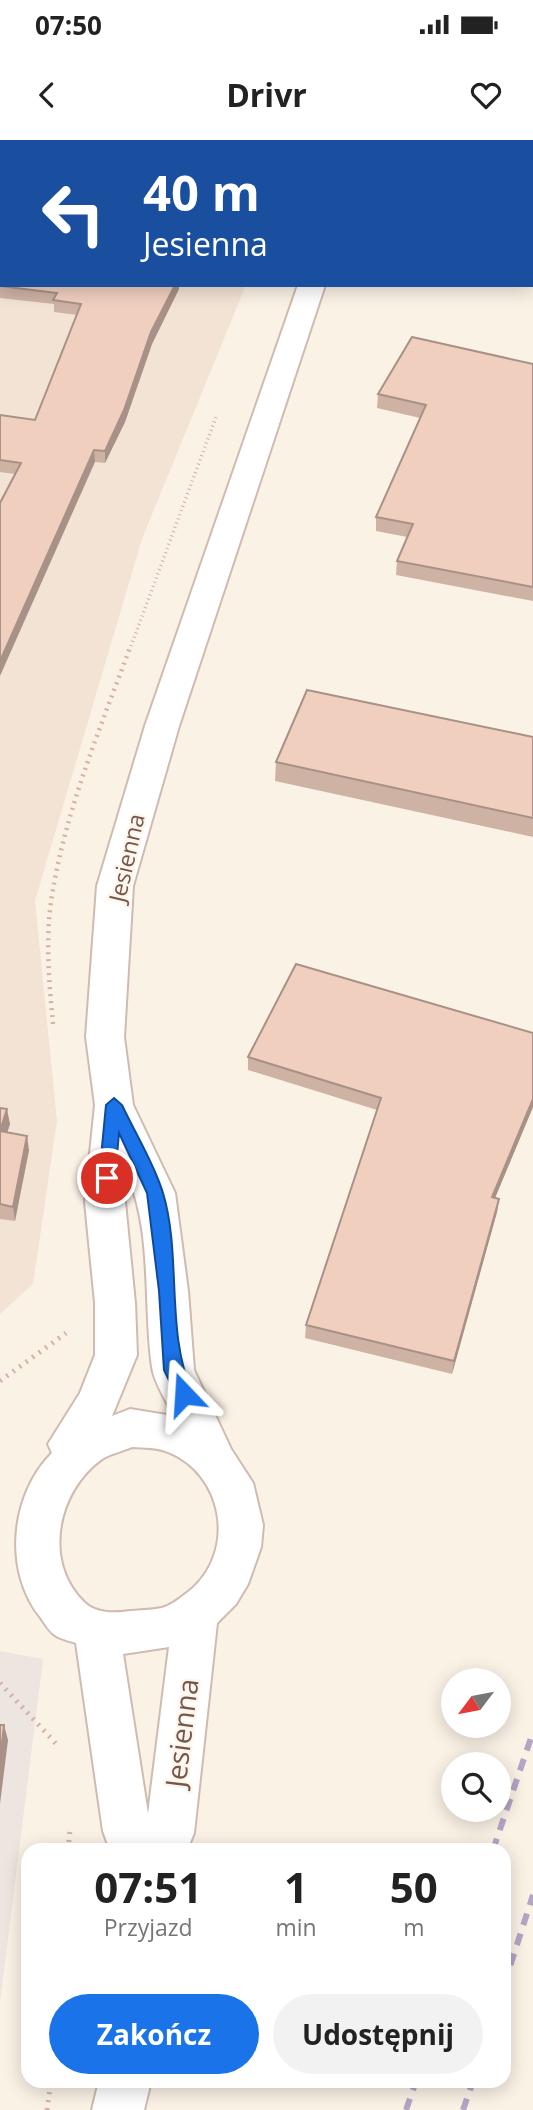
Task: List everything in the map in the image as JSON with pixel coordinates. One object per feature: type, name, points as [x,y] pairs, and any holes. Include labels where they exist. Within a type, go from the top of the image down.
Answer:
[{"type":"street","name":"Jesienna","points":[[69,1444],[97,1402],[116,1355],[116,1303],[105,1202],[114,1105],[105,1037],[115,886],[162,726],[311,287]]},
{"type":"street","points":[[114,1105],[155,1193],[168,1291],[173,1370],[217,1464],[235,1490],[243,1519],[240,1551],[227,1581],[196,1612],[176,1625],[142,1635],[111,1636],[81,1629],[55,1615],[10,1569],[18,1488],[69,1444],[98,1432],[130,1428],[163,1432],[193,1444],[217,1464]]},
{"type":"street","name":"Jesienna","points":[[163,1843],[170,1833],[196,1612]]},
{"type":"street","points":[[97,1632],[127,1831],[131,1843]]},
{"type":"street","points":[[118,2110],[123,2088]]},
{"type":"path","points":[[0,1683],[21,1707]]},
{"type":"path","points":[[47,2110],[50,2088]]},
{"type":"shaded area","points":[[0,287],[245,287],[142,539],[35,901],[57,1121],[33,1284],[0,1314]]},
{"type":"shaded area","points":[[0,1651],[43,1659],[0,2002]]},
{"type":"building","points":[[8,287],[174,287],[151,332],[124,410],[105,451],[94,450],[0,661],[0,503],[21,463],[0,460],[0,415],[35,420],[81,304],[53,300],[57,293]]},
{"type":"building","points":[[412,337],[533,364],[533,587],[397,561],[413,524],[376,517],[426,405],[378,394]]},
{"type":"building","points":[[307,690],[533,737],[533,818],[276,762]]},
{"type":"building","points":[[296,964],[533,1033],[533,1099],[492,1197],[499,1199],[454,1361],[306,1325],[381,1098],[248,1057]]},
{"type":"building","points":[[0,1108],[7,1109],[0,1131]]},
{"type":"building","points":[[0,1131],[27,1136],[13,1207],[0,1204]]},
{"type":"building","points":[[0,1725],[4,1725],[0,1761]]},
{"type":"railway","points":[[495,1843],[533,1732]]},
{"type":"railway","points":[[511,1963],[533,1895]]},
{"type":"railway","points":[[406,2110],[414,2088]]},
{"type":"railway","points":[[463,2110],[471,2088]]},
{"type":"route","points":[[107,1178],[114,1105],[155,1193],[168,1291],[173,1370],[184,1394]]}]
